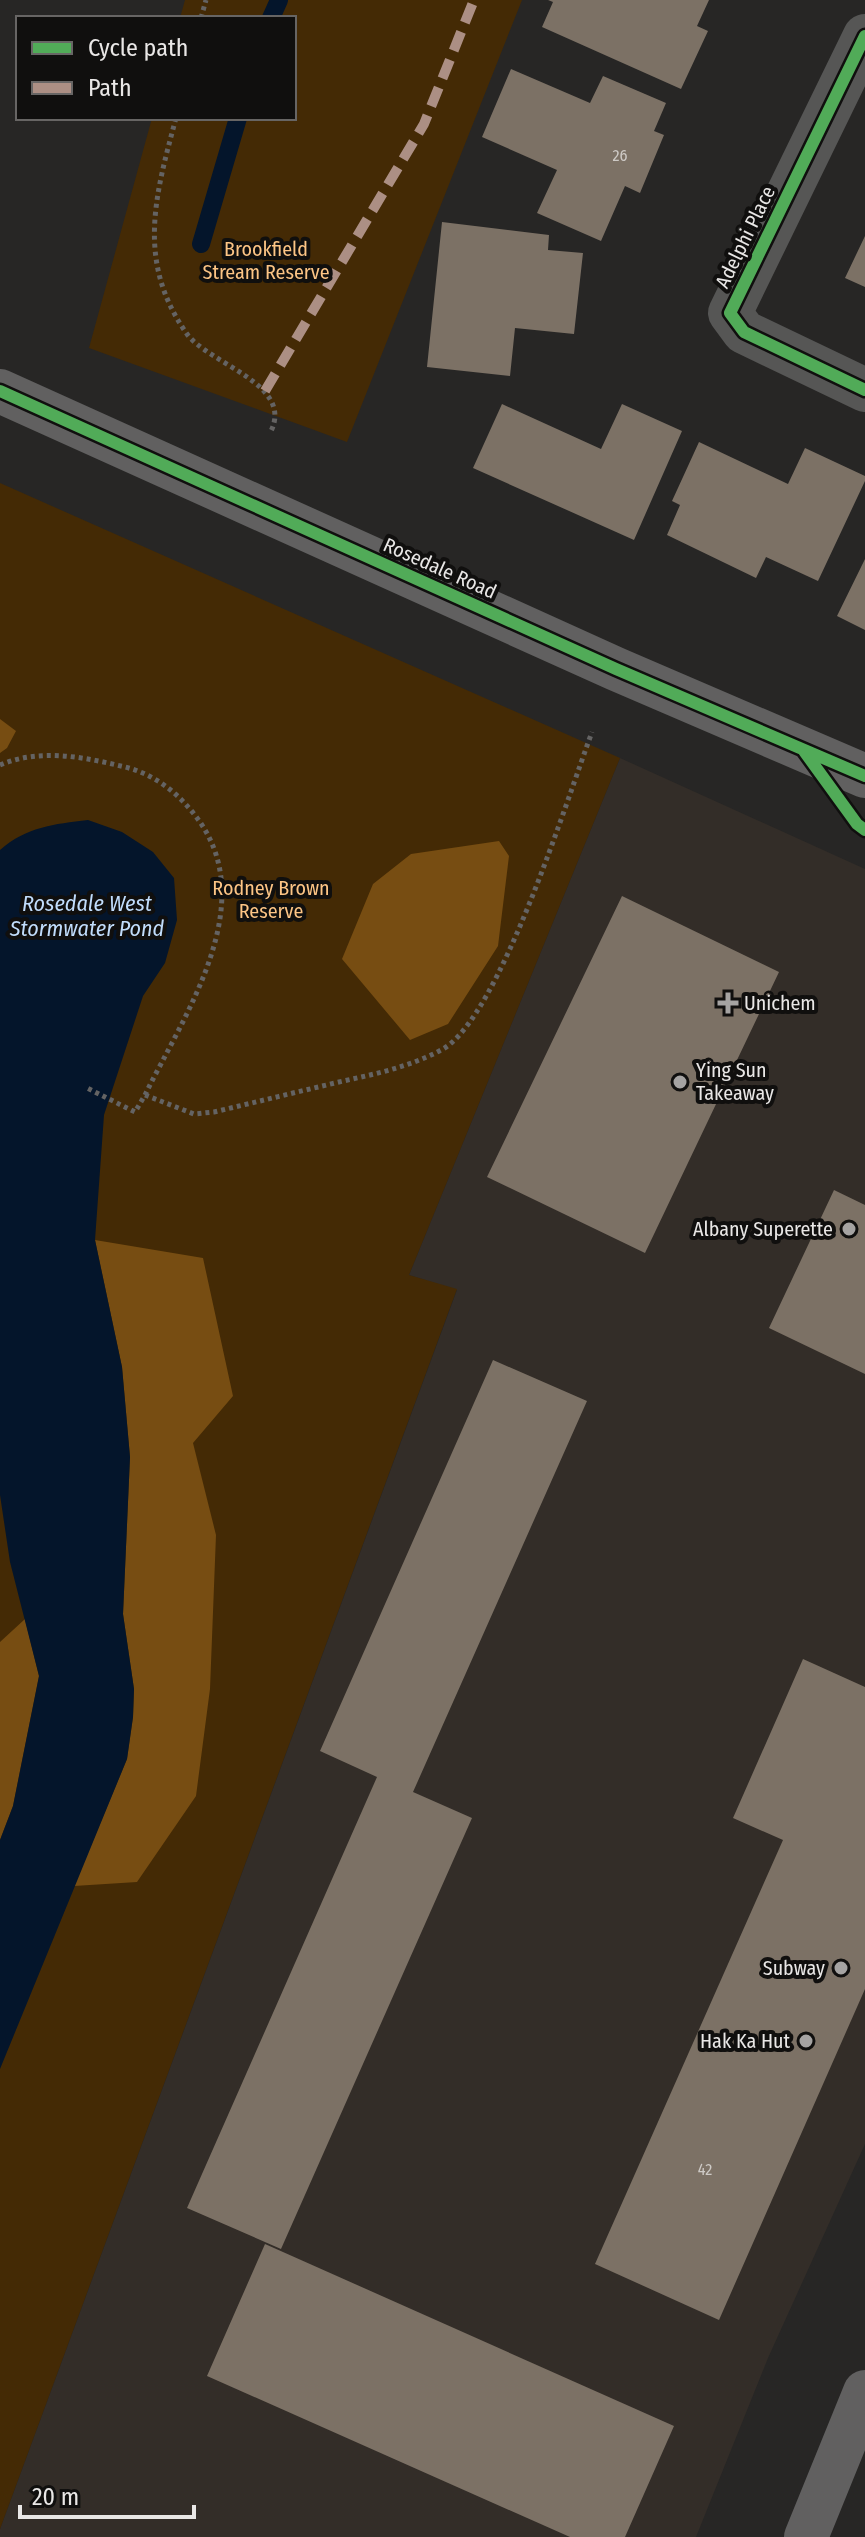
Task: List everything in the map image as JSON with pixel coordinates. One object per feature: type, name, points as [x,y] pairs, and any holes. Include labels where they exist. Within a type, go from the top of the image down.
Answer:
[{"type":"main road","name":"Rosedale Road","points":[[0,391],[601,662],[865,776]]},
{"type":"main road","points":[[806,2537],[865,2392]]},
{"type":"street","name":"Adelphi Place","points":[[865,36],[730,313],[744,332],[865,390]]},
{"type":"path","points":[[175,120],[156,193],[153,248],[167,296],[188,336],[265,391],[277,419],[271,431]]},
{"type":"path","points":[[145,1095],[194,1114],[214,1112],[400,1068],[446,1047],[462,1032],[478,1007],[513,941],[592,732]]},
{"type":"path","points":[[0,765],[33,756],[65,755],[139,770],[163,783],[201,823],[222,881],[217,943],[205,974],[135,1112],[87,1088]]},
{"type":"shaded area","points":[[0,719],[16,731],[7,748],[0,753]]},
{"type":"shaded area","points":[[620,758],[865,869],[865,2144],[768,2358],[696,2537],[0,2537],[0,2529],[457,1290],[409,1275]]},
{"type":"shaded area","points":[[499,841],[509,856],[498,946],[448,1024],[410,1040],[342,959],[373,884],[411,854]]},
{"type":"shaded area","points":[[95,1240],[203,1258],[233,1396],[193,1443],[216,1535],[210,1689],[196,1796],[137,1882],[74,1886],[127,1759],[134,1689],[123,1614],[130,1457],[122,1367]]},
{"type":"shaded area","points":[[25,1619],[39,1676],[13,1806],[0,1840],[0,1642]]},
{"type":"green space","name":"Brookfield Stream Reserve","points":[[185,0],[522,0],[347,442],[89,348],[151,120],[296,120],[296,16],[181,16]]},
{"type":"green space","name":"Rodney Brown Reserve","points":[[0,483],[620,758],[409,1275],[457,1289],[0,2529]]},
{"type":"water","name":"Rosedale West Stormwater Pond","points":[[88,820],[122,832],[153,852],[174,878],[177,920],[165,963],[143,996],[104,1115],[95,1240],[122,1367],[130,1457],[123,1614],[134,1689],[133,1717],[127,1759],[0,2069],[0,1840],[13,1806],[39,1676],[10,1562],[0,1495],[0,850],[30,831]]},
{"type":"building","points":[[548,0],[709,0],[697,26],[708,31],[681,89],[542,27],[553,2]]},
{"type":"building","points":[[511,69],[590,103],[603,76],[666,103],[654,131],[664,135],[640,193],[625,186],[601,241],[537,213],[557,170],[482,137]]},
{"type":"building","points":[[442,222],[549,235],[548,250],[583,253],[574,334],[515,328],[510,376],[427,367]]},
{"type":"building","points":[[865,236],[865,287],[845,278]]},
{"type":"building","points":[[502,404],[601,449],[622,404],[682,431],[634,540],[473,468]]},
{"type":"building","points":[[699,442],[788,484],[805,448],[865,476],[818,581],[766,557],[756,578],[667,535],[680,505],[672,501]]},
{"type":"building","points":[[865,559],[865,630],[837,616]]},
{"type":"building","points":[[622,896],[779,972],[645,1253],[487,1177]]},
{"type":"building","points":[[834,1190],[865,1205],[865,1374],[769,1328]]},
{"type":"building","points":[[493,1360],[587,1401],[413,1792],[472,1818],[281,2249],[187,2208],[377,1777],[320,1751]]},
{"type":"building","points":[[803,1659],[865,1687],[865,1989],[719,2320],[595,2264],[783,1840],[733,1818]]},
{"type":"building","points":[[265,2244],[674,2426],[625,2537],[570,2537],[207,2376]]},
{"type":"waterway","points":[[272,16],[279,0]]},
{"type":"waterway","points":[[201,244],[237,120]]},
{"type":"marked path","points":[[265,391],[424,124],[474,0]]},
{"type":"cycle path","points":[[865,36],[730,313],[744,332],[865,390]]},
{"type":"cycle path","points":[[0,391],[616,669],[865,776]]},
{"type":"cycle path","points":[[804,751],[857,824],[865,830]]},
{"type":"place","name":"Unichem","points":[[728,1003]]},
{"type":"place","name":"Ying Sun Takeaway","points":[[680,1082]]},
{"type":"place","name":"Albany Superette","points":[[849,1229]]},
{"type":"place","name":"Subway","points":[[841,1968]]},
{"type":"place","name":"Hak Ka Hut","points":[[806,2041]]}]
